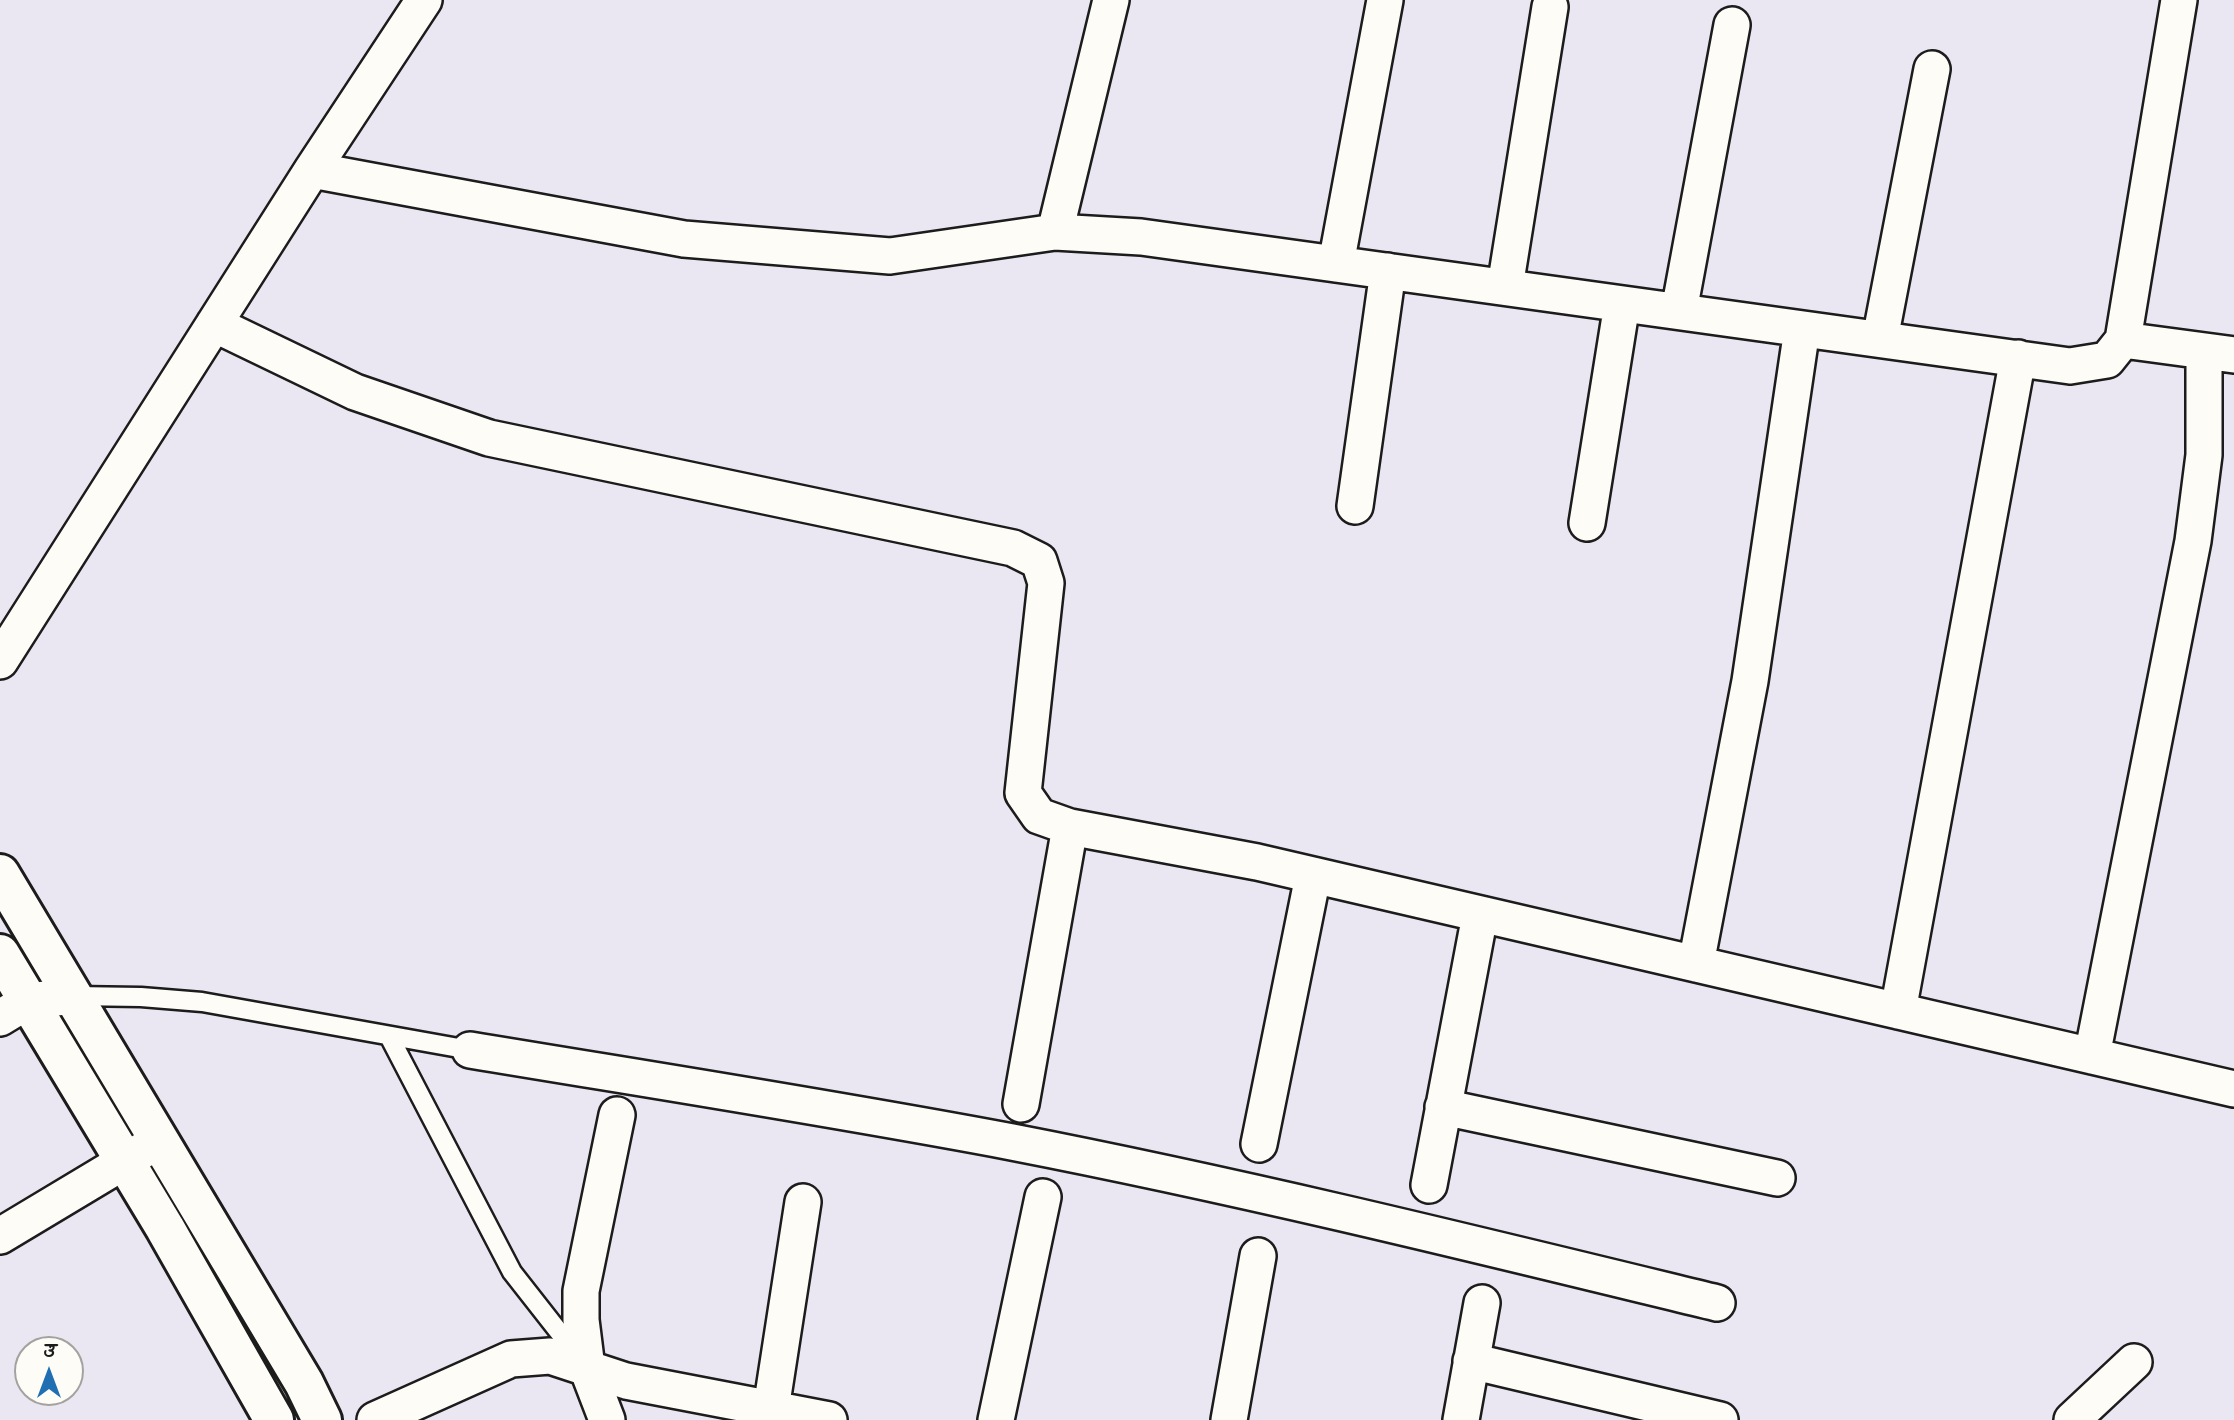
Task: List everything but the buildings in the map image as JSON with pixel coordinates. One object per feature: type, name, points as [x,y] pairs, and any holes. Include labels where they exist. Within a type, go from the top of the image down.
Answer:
[{"type":"main road","points":[[0,874],[304,1383],[322,1420]]},
{"type":"main road","points":[[0,954],[14,1009],[125,1161],[274,1420]]},
{"type":"street","points":[[0,661],[312,170],[424,0]]},
{"type":"street","points":[[1055,232],[1111,0]]},
{"type":"street","points":[[1336,264],[1385,0]]},
{"type":"street","points":[[312,170],[698,240],[890,256],[1055,232],[1141,237],[2070,366],[2107,360],[2123,340],[2179,0]]},
{"type":"street","points":[[1505,287],[1550,7]]},
{"type":"street","points":[[1679,312],[1732,25]]},
{"type":"street","points":[[1880,339],[1932,69]]},
{"type":"street","points":[[1355,506],[1388,271]]},
{"type":"street","points":[[1587,523],[1622,304]]},
{"type":"street","points":[[214,324],[355,392],[489,438],[1013,548],[1039,561],[1046,583],[1023,793],[1039,816],[1070,827],[1257,862],[2234,1089]]},
{"type":"street","points":[[1696,964],[1750,681],[1802,329]]},
{"type":"street","points":[[2092,1056],[2193,541],[2219,353],[2123,340]]},
{"type":"street","points":[[1898,1011],[2018,358]]},
{"type":"street","points":[[1021,1104],[1070,827]]},
{"type":"street","points":[[1259,1144],[1313,876]]},
{"type":"street","points":[[1429,1185],[1480,915]]},
{"type":"street","points":[[14,1009],[74,996]]},
{"type":"street","points":[[470,1050],[1073,1154],[1277,1198],[1717,1303]]},
{"type":"street","points":[[1443,1107],[1777,1178]]},
{"type":"street","points":[[607,1420],[587,1368],[581,1320],[581,1290],[617,1115]]},
{"type":"street","points":[[0,1236],[159,1140]]},
{"type":"street","points":[[996,1420],[1043,1197]]},
{"type":"street","points":[[771,1409],[803,1202]]},
{"type":"street","points":[[1229,1420],[1258,1256]]},
{"type":"street","points":[[1461,1420],[1482,1303]]},
{"type":"street","points":[[375,1420],[511,1359],[550,1356],[626,1381],[829,1420]]},
{"type":"street","points":[[1471,1361],[1720,1420]]},
{"type":"street","points":[[2072,1420],[2134,1362]]},
{"type":"lane","points":[[74,996],[141,997],[202,1002],[470,1050]]},
{"type":"lane","points":[[389,1035],[512,1272],[587,1368]]}]
